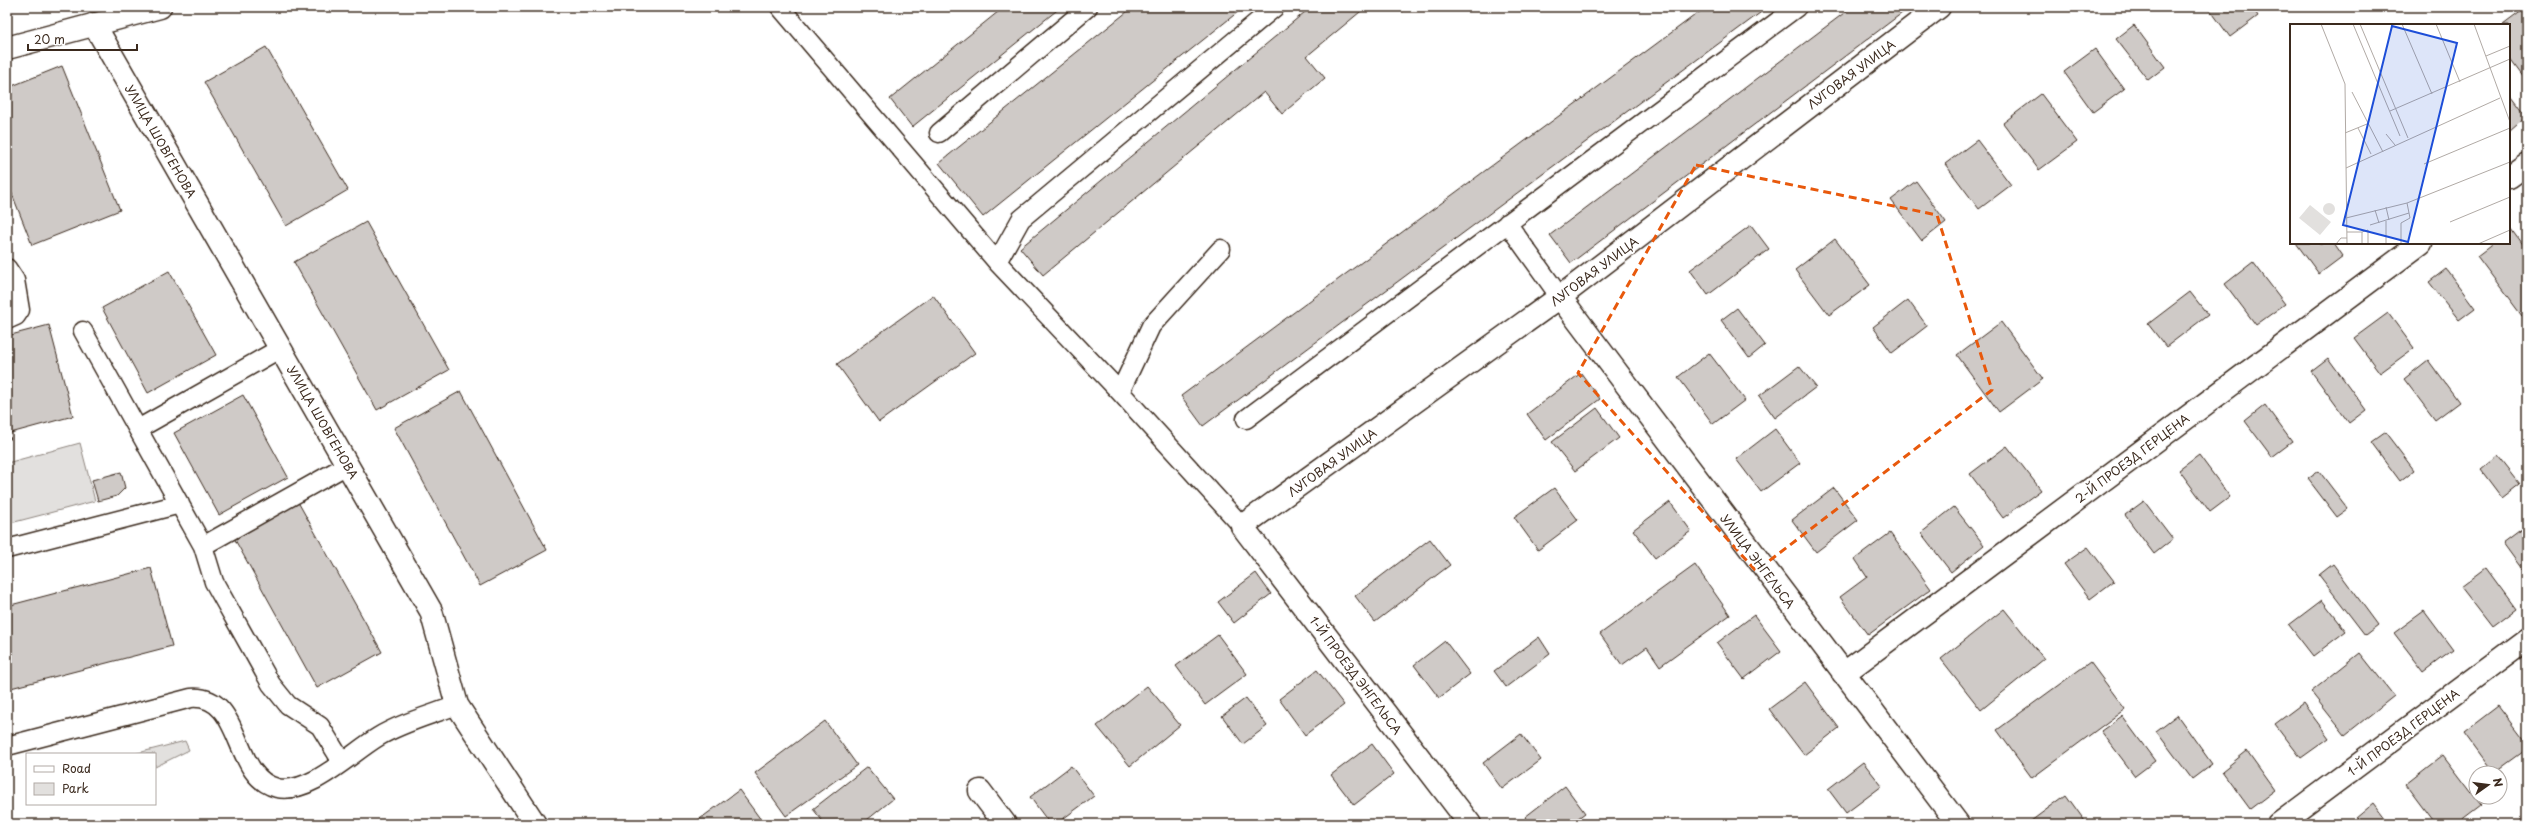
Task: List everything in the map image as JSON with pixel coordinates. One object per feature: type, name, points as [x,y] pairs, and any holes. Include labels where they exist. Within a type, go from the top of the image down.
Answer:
[{"type":"street","points":[[7,48],[160,7]]},
{"type":"street","name":"ЛУГОВАЯ УЛИЦА","points":[[1242,526],[1560,297],[1939,7]]},
{"type":"street","name":"УЛИЦА ШОВГЕНОВА","points":[[94,24],[348,464],[431,611],[457,705],[535,824]]},
{"type":"street","points":[[2510,176],[2527,164]]},
{"type":"street","name":"2-Й ПРОЕЗД ГЕРЦЕНА","points":[[1843,674],[2420,244]]},
{"type":"street","name":"УЛИЦА ЭНГЕЛЬСА","points":[[1560,297],[1843,674],[1958,824]]},
{"type":"street","name":"1-Й ПРОЕЗД ЭНГЕЛЬСА","points":[[1242,526],[1470,824]]},
{"type":"street","name":"1-Й ПРОЕЗД ГЕРЦЕНА","points":[[2279,824],[2527,639]]},
{"type":"street","points":[[980,791],[1005,824]]},
{"type":"lane","points":[[780,7],[997,262],[1120,392],[1242,526]]},
{"type":"lane","points":[[939,133],[1088,7]]},
{"type":"lane","points":[[997,262],[1021,219],[1274,7]]},
{"type":"lane","points":[[1246,419],[1797,7]]},
{"type":"lane","points":[[1507,223],[1560,297]]},
{"type":"lane","points":[[1120,392],[1151,326],[1221,249]]},
{"type":"lane","points":[[7,268],[15,280],[20,310],[16,316],[7,320]]},
{"type":"lane","points":[[83,331],[203,546],[214,582],[271,684],[288,705],[320,726],[342,762]]},
{"type":"lane","points":[[138,429],[280,348]]},
{"type":"lane","points":[[203,546],[348,464]]},
{"type":"lane","points":[[7,549],[180,504]]},
{"type":"lane","points":[[7,746],[191,698],[204,697],[214,701],[226,715],[251,767],[262,782],[276,788],[289,789],[310,783],[378,736],[457,705]]},
{"type":"path","points":[[7,439],[11,438],[9,433]]},
{"type":"highlighted area","points":[[1696,165],[1937,215],[1992,390],[1756,571],[1578,373]]},
{"type":"green space","points":[[80,443],[95,501],[7,524],[7,463]]},
{"type":"green space","points":[[185,741],[189,750],[156,766],[156,753],[138,753]]},
{"type":"building","points":[[1004,7],[1061,7],[912,127],[890,99]]},
{"type":"building","points":[[1133,7],[1244,7],[983,217],[939,163]]},
{"type":"building","points":[[1311,7],[1366,7],[1307,56],[1325,78],[1282,114],[1264,92],[1043,275],[1020,248]]},
{"type":"building","points":[[1398,7],[1408,7],[1402,12]]},
{"type":"building","points":[[1706,7],[1768,7],[1203,426],[1181,396]]},
{"type":"building","points":[[1852,7],[1910,7],[1571,263],[1550,235]]},
{"type":"building","points":[[2208,7],[2252,7],[2258,16],[2230,37]]},
{"type":"building","points":[[2527,7],[2527,82],[2510,59],[2510,24],[2504,24]]},
{"type":"building","points":[[2134,25],[2165,67],[2148,80],[2116,39]]},
{"type":"building","points":[[266,47],[348,190],[286,226],[204,82]]},
{"type":"building","points":[[2095,49],[2124,89],[2093,112],[2064,72]]},
{"type":"building","points":[[62,66],[120,210],[32,245],[7,181],[7,88]]},
{"type":"building","points":[[2510,93],[2527,116],[2510,131]]},
{"type":"building","points":[[2041,94],[2077,142],[2039,170],[2003,123]]},
{"type":"building","points":[[1977,140],[2011,185],[1979,209],[1945,164]]},
{"type":"building","points":[[1916,181],[1946,222],[1922,241],[1891,200]]},
{"type":"building","points":[[366,222],[449,370],[377,410],[294,262]]},
{"type":"building","points":[[1751,225],[1769,249],[1708,295],[1690,270]]},
{"type":"building","points":[[2512,229],[2527,250],[2527,312],[2522,316],[2477,256],[2493,244],[2510,244],[2510,230]]},
{"type":"building","points":[[1835,239],[1870,285],[1829,315],[1795,270]]},
{"type":"building","points":[[2297,244],[2335,244],[2343,256],[2319,274]]},
{"type":"building","points":[[2253,262],[2285,304],[2256,325],[2225,284]]},
{"type":"building","points":[[2446,269],[2475,308],[2459,320],[2429,282]]},
{"type":"building","points":[[169,271],[216,355],[148,393],[102,308]]},
{"type":"building","points":[[2190,292],[2208,315],[2166,347],[2148,324]]},
{"type":"building","points":[[933,295],[975,353],[879,422],[837,364]]},
{"type":"building","points":[[1908,300],[1927,326],[1892,353],[1873,327]]},
{"type":"building","points":[[1737,308],[1765,345],[1749,358],[1721,320]]},
{"type":"building","points":[[2388,313],[2414,348],[2380,373],[2354,338]]},
{"type":"building","points":[[2001,322],[2043,379],[1999,412],[1957,355]]},
{"type":"building","points":[[49,325],[73,416],[7,434],[7,336]]},
{"type":"building","points":[[1709,353],[1745,400],[1713,424],[1678,377]]},
{"type":"building","points":[[2328,358],[2366,410],[2349,423],[2311,371]]},
{"type":"building","points":[[2428,360],[2459,402],[2435,420],[2404,379]]},
{"type":"building","points":[[1799,366],[1816,387],[1775,418],[1759,396]]},
{"type":"building","points":[[1581,373],[1600,399],[1546,440],[1527,414]]},
{"type":"building","points":[[461,391],[547,550],[480,586],[394,428]]},
{"type":"building","points":[[243,395],[288,477],[219,515],[174,433]]},
{"type":"building","points":[[2265,405],[2292,442],[2272,457],[2245,421]]},
{"type":"building","points":[[1597,408],[1619,438],[1575,471],[1552,442]]},
{"type":"building","points":[[1775,429],[1800,463],[1761,492],[1736,459]]},
{"type":"building","points":[[2385,432],[2414,470],[2400,481],[2371,442]]},
{"type":"building","points":[[2007,446],[2041,490],[2003,518],[1970,474]]},
{"type":"building","points":[[2199,455],[2230,497],[2210,512],[2179,470]]},
{"type":"building","points":[[2498,456],[2520,484],[2502,498],[2481,470]]},
{"type":"building","points":[[2319,471],[2348,509],[2337,517],[2308,479]]},
{"type":"building","points":[[121,472],[125,488],[117,496],[98,501],[92,480]]},
{"type":"building","points":[[1554,488],[1578,520],[1538,550],[1514,517]]},
{"type":"building","points":[[1834,488],[1858,520],[1816,552],[1792,520]]},
{"type":"building","points":[[2144,501],[2173,539],[2154,554],[2125,515]]},
{"type":"building","points":[[298,502],[382,652],[317,688],[234,538]]},
{"type":"building","points":[[1670,502],[1691,531],[1655,558],[1633,530]]},
{"type":"building","points":[[1954,507],[1984,545],[1951,572],[1921,533]]},
{"type":"building","points":[[2527,525],[2527,576],[2503,543]]},
{"type":"building","points":[[1890,533],[1931,589],[1868,635],[1840,597],[1867,577],[1855,559]]},
{"type":"building","points":[[1430,539],[1450,565],[1375,622],[1355,596]]},
{"type":"building","points":[[2088,547],[2114,581],[2090,599],[2064,564]]},
{"type":"building","points":[[2333,564],[2378,625],[2365,635],[2319,575]]},
{"type":"building","points":[[1695,565],[1730,615],[1660,666],[1647,647],[1622,665],[1600,634]]},
{"type":"building","points":[[151,568],[172,646],[7,689],[7,606]]},
{"type":"building","points":[[2486,568],[2516,609],[2492,627],[2461,587]]},
{"type":"building","points":[[1256,573],[1271,594],[1234,623],[1218,602]]},
{"type":"building","points":[[2322,600],[2346,631],[2313,656],[2289,625]]},
{"type":"building","points":[[2004,609],[2044,659],[1981,710],[1941,659]]},
{"type":"building","points":[[2424,611],[2453,650],[2424,672],[2394,633]]},
{"type":"building","points":[[1754,615],[1781,651],[1744,679],[1717,643]]},
{"type":"building","points":[[1218,635],[1247,674],[1205,705],[1176,666]]},
{"type":"building","points":[[1539,637],[1550,654],[1506,687],[1494,671]]},
{"type":"building","points":[[1445,641],[1470,674],[1439,698],[1414,665]]},
{"type":"building","points":[[2360,653],[2394,696],[2345,735],[2311,692]]},
{"type":"building","points":[[2090,662],[2125,709],[2032,778],[1997,730]]},
{"type":"building","points":[[1317,670],[1344,705],[1305,735],[1279,699]]},
{"type":"building","points":[[1805,682],[1839,728],[1804,755],[1769,709]]},
{"type":"building","points":[[1147,686],[1180,725],[1130,766],[1097,726]]},
{"type":"building","points":[[1246,698],[1267,726],[1243,744],[1222,716]]},
{"type":"building","points":[[2303,703],[2329,738],[2301,758],[2275,724]]},
{"type":"building","points":[[2498,706],[2527,744],[2527,749],[2505,765],[2488,765],[2464,732]]},
{"type":"building","points":[[2177,715],[2212,764],[2192,779],[2156,731]]},
{"type":"building","points":[[2122,716],[2155,761],[2135,776],[2101,731]]},
{"type":"building","points":[[825,721],[857,765],[786,816],[755,773]]},
{"type":"building","points":[[1521,734],[1541,760],[1502,789],[1483,763]]},
{"type":"building","points":[[1372,744],[1394,774],[1354,805],[1331,775]]},
{"type":"building","points":[[2247,751],[2275,790],[2250,809],[2222,771]]},
{"type":"building","points":[[2443,755],[2468,788],[2468,805],[2481,805],[2456,824],[2436,824],[2406,784]]},
{"type":"building","points":[[1863,762],[1882,786],[1846,813],[1828,789]]},
{"type":"building","points":[[1071,766],[1094,796],[1056,824],[1050,824],[1030,797]]},
{"type":"building","points":[[867,767],[893,799],[862,824],[825,824],[813,809]]},
{"type":"building","points":[[1565,786],[1585,813],[1570,824],[1530,824],[1525,817]]},
{"type":"building","points":[[739,790],[764,824],[693,824]]},
{"type":"building","points":[[2066,795],[2087,824],[2027,824]]},
{"type":"building","points":[[2374,803],[2390,824],[2363,824],[2357,817]]}]
